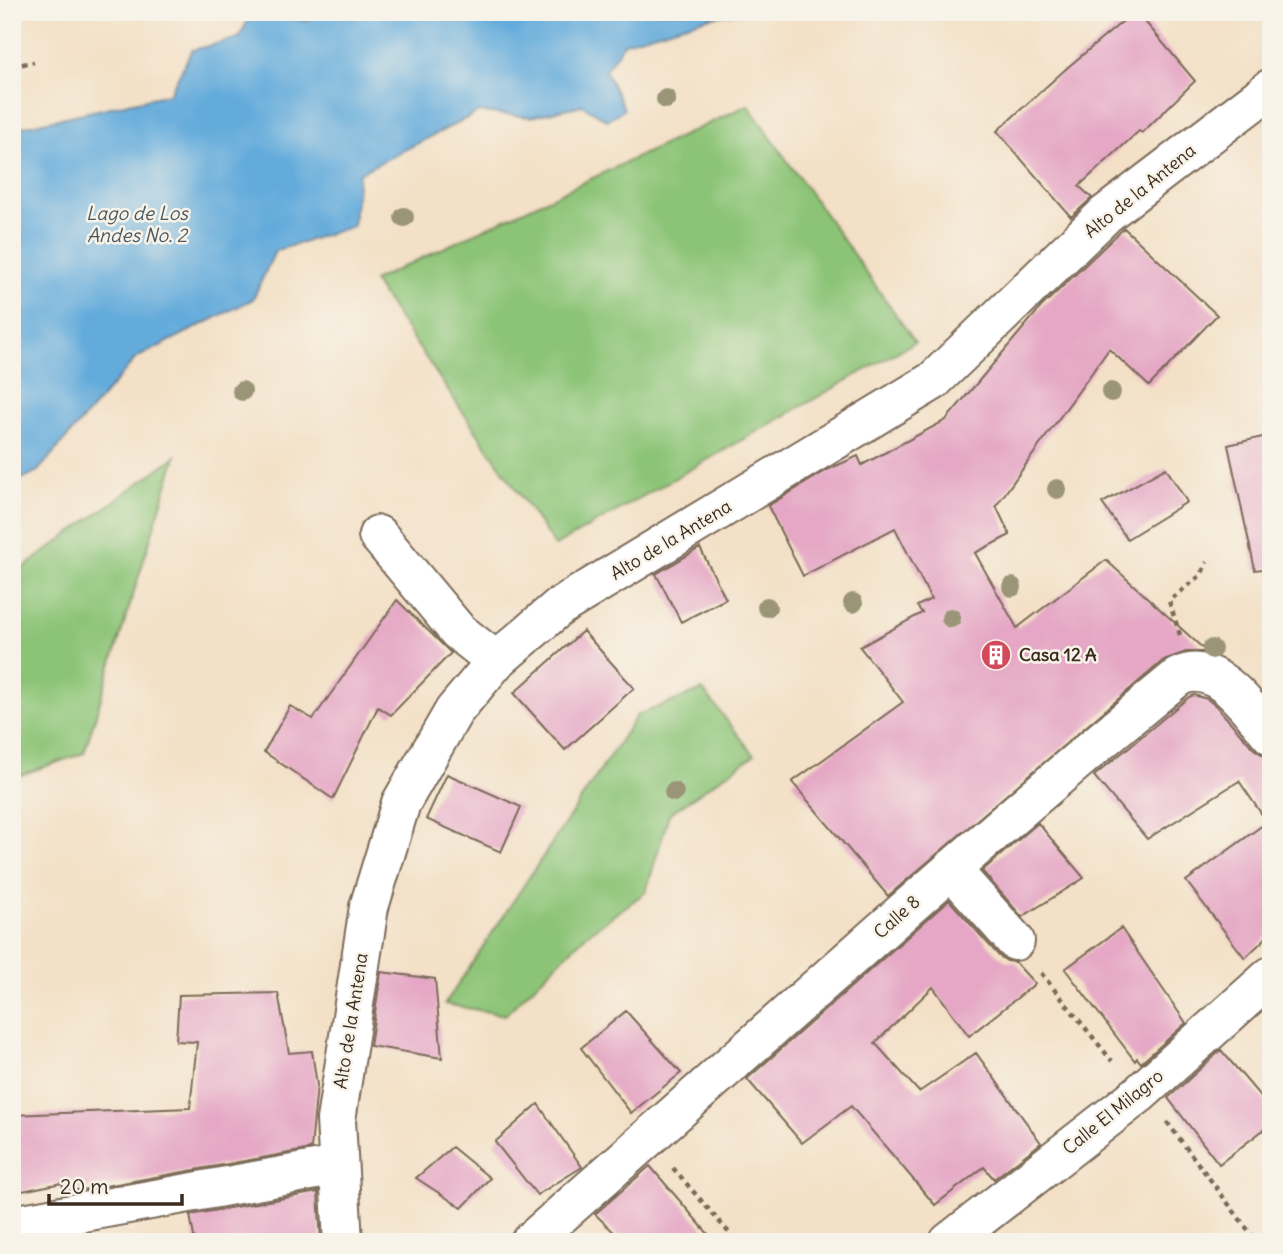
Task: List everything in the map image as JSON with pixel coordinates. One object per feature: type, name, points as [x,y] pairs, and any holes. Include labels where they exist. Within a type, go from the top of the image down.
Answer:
[{"type":"street","name":"Alto de la Antena","points":[[343,1242],[336,1120],[369,907],[401,803],[454,711],[496,661],[559,607],[933,381],[1106,214],[1271,88]]},
{"type":"street","points":[[378,536],[458,631],[496,661]]},
{"type":"street","points":[[1193,671],[1207,674],[1225,684],[1271,734]]},
{"type":"street","name":"Calle 8","points":[[530,1242],[951,869],[1178,677],[1193,671]]},
{"type":"street","points":[[951,869],[1015,941]]},
{"type":"street","name":"Calle El Milagro","points":[[949,1242],[1139,1094],[1271,976]]},
{"type":"street","points":[[12,1225],[338,1166]]},
{"type":"path","points":[[12,66],[34,62]]},
{"type":"path","points":[[1193,671],[1169,601],[1201,575],[1207,562]]},
{"type":"path","points":[[1015,941],[1139,1094],[1169,1125],[1257,1242]]},
{"type":"path","points":[[648,1139],[737,1242]]},
{"type":"green space","points":[[748,105],[915,342],[555,546],[373,281]]},
{"type":"green space","points":[[176,456],[84,753],[12,778],[12,576]]},
{"type":"green space","points":[[703,690],[754,755],[669,814],[646,892],[586,935],[505,1015],[445,1004],[637,715]]},
{"type":"water","name":"Lago de Los Andes No. 2","points":[[252,12],[306,21],[321,12],[745,12],[711,17],[625,42],[605,70],[624,109],[607,120],[582,105],[531,117],[479,112],[359,173],[353,226],[275,251],[253,299],[136,358],[38,471],[12,484],[12,129],[169,94],[192,50],[239,38]]},
{"type":"building","points":[[1137,12],[1195,81],[1142,133],[1139,131],[1079,186],[1092,198],[1071,217],[997,131]]},
{"type":"building","points":[[1124,228],[1217,315],[1149,386],[1109,349],[996,506],[1010,535],[975,553],[1017,628],[1106,560],[1207,652],[1186,652],[1164,660],[888,896],[792,782],[903,702],[860,647],[922,613],[917,606],[931,599],[895,528],[803,576],[768,506],[827,470],[858,456],[862,465],[946,420],[1041,307]]},
{"type":"building","points":[[1271,435],[1271,568],[1255,570],[1228,445]]},
{"type":"building","points":[[1166,468],[1187,502],[1127,539],[1102,503]]},
{"type":"building","points":[[700,548],[726,599],[681,622],[656,574]]},
{"type":"building","points":[[397,600],[451,653],[391,715],[378,707],[333,799],[264,752],[290,706],[313,719]]},
{"type":"building","points":[[583,631],[634,688],[565,750],[514,693]]},
{"type":"building","points":[[1194,695],[1207,699],[1216,706],[1254,749],[1263,755],[1271,756],[1271,933],[1245,958],[1186,881],[1267,822],[1239,781],[1147,839],[1094,776]]},
{"type":"building","points":[[447,774],[521,807],[501,852],[426,819]]},
{"type":"building","points":[[1038,823],[1084,878],[1022,917],[982,871]]},
{"type":"building","points":[[949,900],[999,956],[1015,962],[1035,984],[969,1036],[933,987],[875,1043],[919,1092],[976,1053],[1041,1143],[994,1179],[984,1167],[935,1205],[851,1106],[802,1143],[747,1079]]},
{"type":"building","points":[[1121,928],[1186,1023],[1141,1063],[1137,1058],[1135,1061],[1065,969]]},
{"type":"building","points":[[381,972],[435,979],[442,1058],[370,1046]]},
{"type":"building","points":[[278,993],[289,1053],[312,1051],[317,1085],[311,1149],[89,1189],[64,1191],[62,1183],[12,1193],[12,1115],[190,1108],[197,1042],[176,1041],[179,995]]},
{"type":"building","points":[[626,1011],[681,1073],[631,1113],[581,1048]]},
{"type":"building","points":[[1221,1050],[1271,1109],[1271,1124],[1219,1164],[1168,1098]]},
{"type":"building","points":[[538,1104],[582,1167],[537,1195],[495,1142]]},
{"type":"building","points":[[452,1147],[490,1178],[462,1208],[416,1178]]},
{"type":"building","points":[[650,1166],[715,1242],[624,1242],[595,1214]]},
{"type":"building","points":[[318,1192],[321,1242],[195,1242],[190,1215]]},
{"type":"place","name":"Casa 12 A","points":[[996,655]]}]
